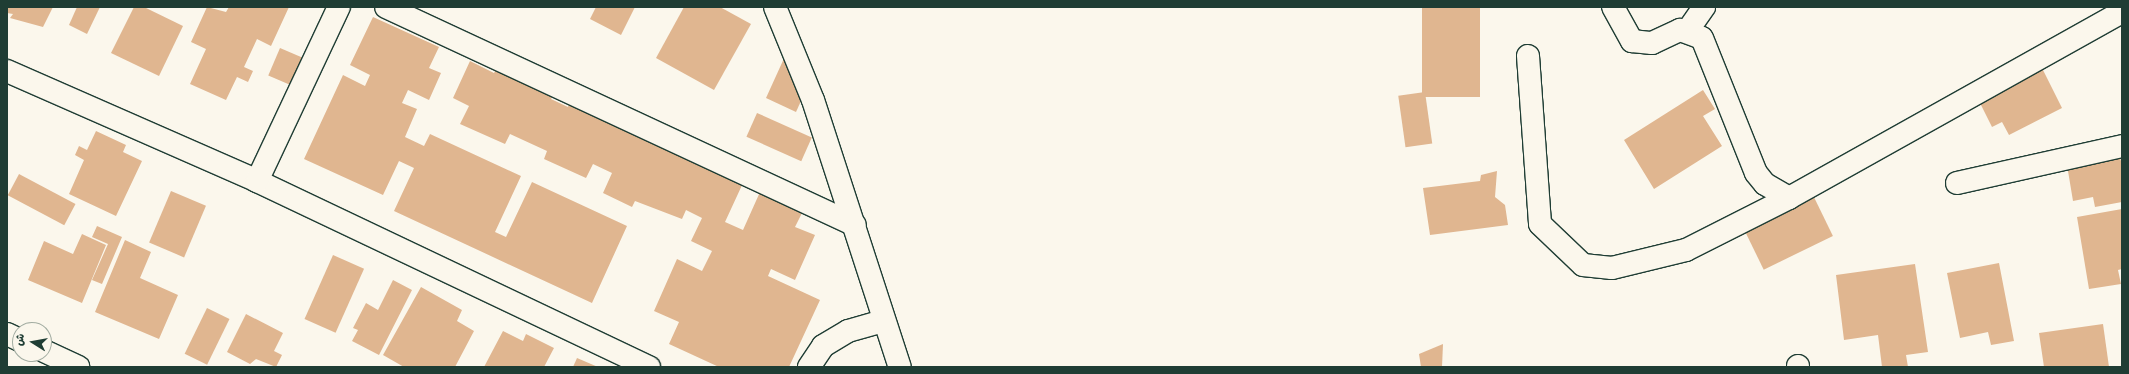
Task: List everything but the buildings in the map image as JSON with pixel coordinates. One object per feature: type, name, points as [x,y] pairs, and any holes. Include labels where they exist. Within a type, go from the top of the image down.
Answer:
[{"type":"street","points":[[257,181],[339,7]]},
{"type":"street","points":[[386,7],[855,225]]},
{"type":"street","points":[[775,7],[814,100],[900,367]]},
{"type":"street","points":[[1613,7],[1624,34],[1638,44],[1652,43],[1674,32],[1688,30],[1702,38],[1710,53],[1756,173],[1766,184],[1789,198]]},
{"type":"street","points":[[1688,30],[1704,7]]},
{"type":"street","points":[[1528,56],[1540,224],[1583,265],[1612,268],[1686,250],[1789,198],[2122,12]]},
{"type":"street","points":[[7,71],[257,181],[649,367]]},
{"type":"street","points":[[1957,183],[2122,146]]},
{"type":"street","points":[[809,367],[823,346],[848,331],[884,321]]},
{"type":"street","points":[[52,355],[78,367]]}]
